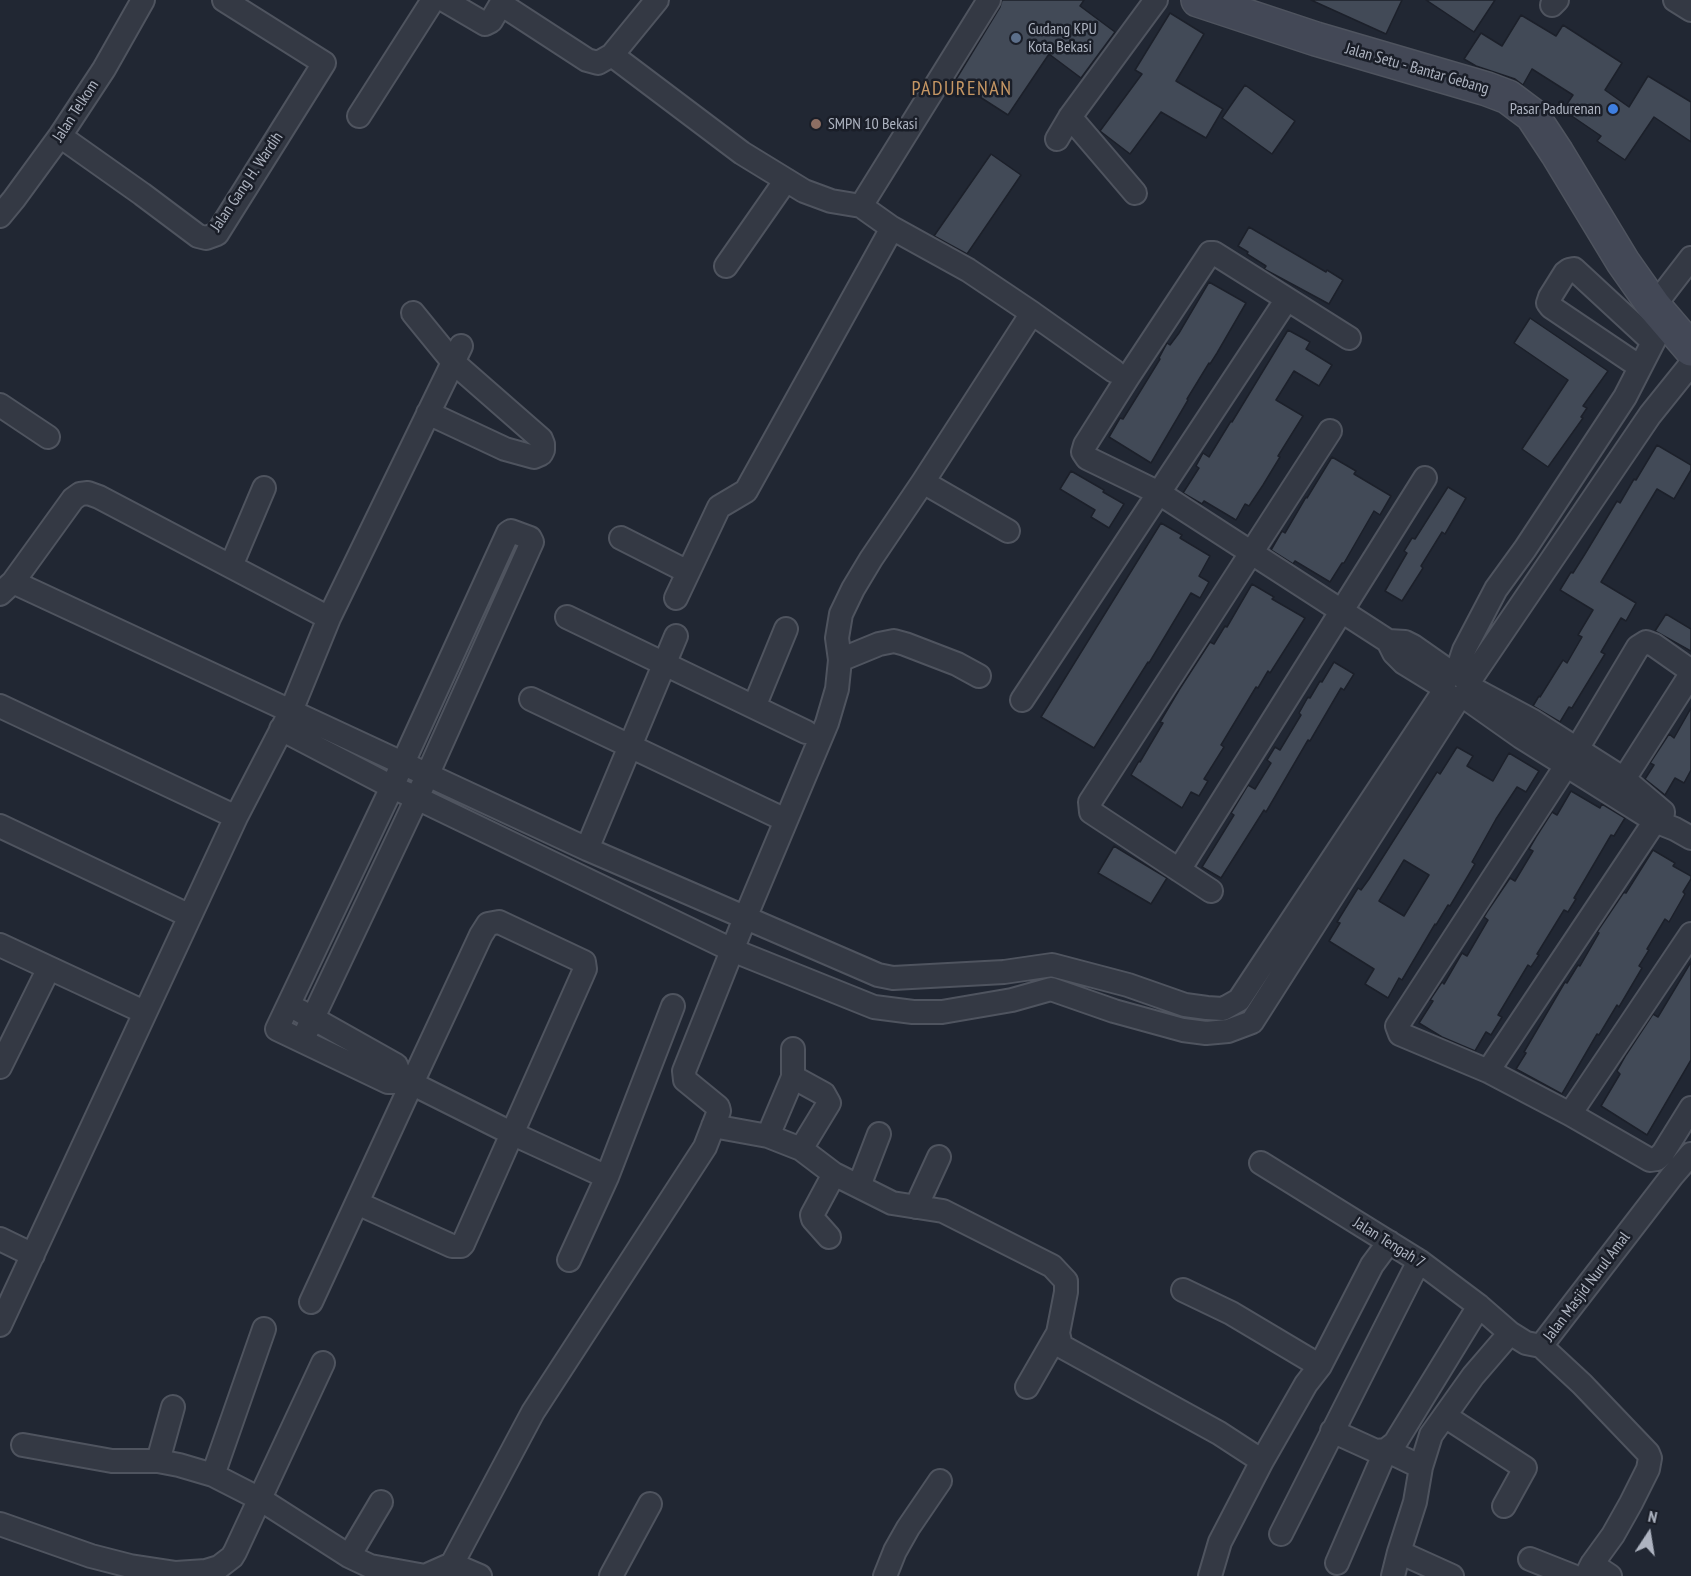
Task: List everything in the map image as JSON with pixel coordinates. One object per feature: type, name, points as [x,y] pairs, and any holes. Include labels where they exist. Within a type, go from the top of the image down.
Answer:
[{"type":"main road","name":"Jalan Setu - Bantar Gebang","points":[[1198,0],[1316,39],[1508,97],[1532,116],[1557,153],[1623,262],[1650,322],[1691,349]]},
{"type":"street","name":"Jalan Telkom","points":[[0,216],[60,136],[104,69],[143,0]]},
{"type":"street","name":"Jalan Gang H. Wardih","points":[[60,136],[198,236],[206,238],[217,234],[324,63],[224,0]]},
{"type":"street","points":[[359,116],[433,0]]},
{"type":"street","points":[[444,0],[485,24],[491,21],[502,2],[587,60],[598,63],[612,55],[657,0]]},
{"type":"street","points":[[861,206],[988,0]]},
{"type":"street","points":[[1057,139],[1070,117],[1156,0]]},
{"type":"street","points":[[1675,0],[1691,10]]},
{"type":"street","points":[[612,55],[742,153],[804,191],[831,201],[861,206],[892,228],[968,270],[1114,372]]},
{"type":"street","points":[[1070,117],[1135,193]]},
{"type":"street","points":[[726,266],[786,180]]},
{"type":"street","points":[[676,598],[719,507],[746,491],[892,228]]},
{"type":"street","points":[[1349,338],[1214,253],[1210,253],[1140,358],[1085,445],[1083,452],[1087,458],[1159,492],[1388,641],[1405,642],[1413,646],[1457,686],[1521,737],[1624,779],[1671,825]]},
{"type":"street","points":[[286,720],[392,788],[732,950],[874,1007],[942,1012],[1012,1000],[1051,989],[1114,1011],[1183,1030],[1206,1033],[1228,1031],[1252,1022],[1457,686],[1464,650],[1496,589],[1625,397],[1640,367],[1650,322],[1691,258]]},
{"type":"street","points":[[1640,367],[1548,303],[1565,273],[1574,269],[1650,322]]},
{"type":"street","points":[[1022,700],[1287,298]]},
{"type":"street","points":[[413,313],[541,439],[543,444],[541,454],[534,457],[505,449],[428,413]]},
{"type":"street","points":[[22,1445],[112,1461],[158,1461],[213,1475],[260,1499],[349,1556],[370,1566],[425,1576],[452,1564],[533,1412],[705,1147],[719,1111],[718,1107],[685,1080],[684,1071],[827,723],[837,689],[840,660],[837,638],[841,614],[871,560],[924,482],[1032,313]]},
{"type":"street","points":[[1610,346],[1650,322]]},
{"type":"street","points":[[0,1325],[236,817],[286,720],[329,618],[457,354]]},
{"type":"street","points":[[329,618],[99,497],[88,494],[80,494],[73,499],[7,588],[286,720],[403,762],[426,775],[587,849],[878,975],[893,978],[1004,972],[1052,965],[1128,985],[1185,1005],[1222,1009],[1239,1000],[1457,686],[1650,416],[1691,364]]},
{"type":"street","points":[[1625,397],[1650,416]]},
{"type":"street","points":[[0,405],[48,437]]},
{"type":"street","points":[[1211,891],[1091,812],[1090,802],[1330,431]]},
{"type":"street","points":[[1179,870],[1425,478]]},
{"type":"street","points":[[924,482],[1008,531]]},
{"type":"street","points":[[231,566],[264,488]]},
{"type":"street","points":[[302,1041],[417,798],[532,542],[530,538],[510,531],[508,533],[392,788],[277,1029],[322,1051],[388,1082],[407,1080]]},
{"type":"street","points":[[621,538],[688,572]]},
{"type":"street","points":[[567,617],[806,732]]},
{"type":"street","points":[[754,707],[786,629]]},
{"type":"street","points":[[587,849],[676,636]]},
{"type":"street","points":[[840,660],[879,644],[894,641],[957,664],[979,676]]},
{"type":"street","points":[[1624,779],[1691,673],[1654,645],[1646,642],[1638,647],[1571,757],[1397,1026],[1400,1034],[1488,1071],[1650,1160],[1657,1160],[1663,1153],[1691,1108]]},
{"type":"street","points":[[531,699],[777,816]]},
{"type":"street","points":[[0,706],[236,817]]},
{"type":"street","points":[[1571,757],[1671,825]]},
{"type":"street","points":[[1488,1071],[1671,825]]},
{"type":"street","points":[[0,826],[190,916]]},
{"type":"street","points":[[311,1302],[357,1203],[407,1080],[488,924],[499,922],[584,962],[585,969],[465,1241],[460,1246],[452,1246],[357,1203]]},
{"type":"street","points":[[1570,1114],[1691,934]]},
{"type":"street","points":[[0,945],[144,1012]]},
{"type":"street","points":[[1051,989],[1052,965]]},
{"type":"street","points":[[0,1067],[49,968]]},
{"type":"street","points":[[289,1005],[396,1065],[407,1080],[512,1133],[607,1177]]},
{"type":"street","points":[[569,1260],[607,1177],[673,1006]]},
{"type":"street","points":[[322,1051],[334,1030]]},
{"type":"street","points":[[768,1136],[793,1077],[793,1049]]},
{"type":"street","points":[[793,1077],[824,1094],[829,1103],[801,1149]]},
{"type":"street","points":[[713,1126],[768,1136],[801,1149],[834,1174],[892,1203],[943,1211],[1052,1266],[1066,1281],[1058,1334],[1027,1387]]},
{"type":"street","points":[[859,1186],[879,1134]]},
{"type":"street","name":"Jalan Masjid Nurul Amal","points":[[1510,1333],[1526,1343],[1541,1346],[1691,1154]]},
{"type":"street","points":[[916,1207],[939,1157]]},
{"type":"street","name":"Jalan Tengah 7","points":[[1261,1163],[1419,1261],[1479,1306],[1510,1333]]},
{"type":"street","points":[[829,1237],[812,1215],[834,1174]]},
{"type":"street","points":[[0,1239],[33,1254]]},
{"type":"street","points":[[1210,1576],[1220,1542],[1262,1461],[1306,1384],[1320,1366],[1372,1265],[1389,1242]]},
{"type":"street","points":[[1281,1534],[1419,1261]]},
{"type":"street","points":[[1183,1290],[1231,1312],[1320,1366]]},
{"type":"street","points":[[1337,1563],[1386,1450],[1395,1443],[1479,1306]]},
{"type":"street","points":[[213,1475],[264,1329]]},
{"type":"street","points":[[1393,1576],[1415,1502],[1421,1467],[1431,1435],[1473,1376],[1510,1333]]},
{"type":"street","points":[[1058,1334],[1061,1346],[1218,1433],[1262,1461]]},
{"type":"street","points":[[1530,1559],[1590,1573],[1631,1503],[1648,1469],[1650,1458],[1648,1453],[1582,1384],[1541,1346]]},
{"type":"street","points":[[0,1524],[91,1556],[130,1566],[176,1573],[220,1572],[232,1557],[323,1364]]},
{"type":"street","points":[[158,1461],[172,1407]]},
{"type":"street","points":[[1445,1416],[1525,1468],[1504,1506]]},
{"type":"street","points":[[1332,1431],[1376,1451],[1386,1450],[1421,1467]]},
{"type":"street","points":[[885,1576],[901,1541],[940,1480]]},
{"type":"street","points":[[349,1556],[381,1502]]},
{"type":"street","points":[[611,1576],[650,1504]]},
{"type":"street","points":[[1399,1552],[1452,1576]]},
{"type":"street","points":[[452,1564],[480,1576]]},
{"type":"building","name":"Gudang KPU Kota Bekasi","points":[[1002,0],[1084,0],[1080,6],[1115,32],[1081,78],[1049,54],[1008,115],[955,81]]},
{"type":"building","points":[[1311,0],[1402,0],[1386,34]]},
{"type":"building","points":[[1426,0],[1495,0],[1474,32]]},
{"type":"building","points":[[1170,13],[1204,34],[1176,81],[1223,109],[1206,138],[1161,112],[1130,154],[1100,131],[1142,74],[1135,70]]},
{"type":"building","points":[[1521,15],[1556,36],[1563,25],[1622,63],[1605,90],[1629,107],[1648,76],[1691,102],[1691,142],[1654,117],[1625,160],[1597,141],[1601,136],[1563,110],[1573,95],[1532,69],[1523,85],[1515,79],[1476,66],[1464,59],[1481,33],[1502,46]]},
{"type":"building","points":[[1245,85],[1295,121],[1272,154],[1222,118]]},
{"type":"building","points":[[991,154],[1021,175],[967,254],[934,236]]},
{"type":"building","points":[[1249,227],[1343,280],[1329,304],[1264,269],[1266,266],[1238,246]]},
{"type":"building","points":[[1209,282],[1246,303],[1151,463],[1109,437],[1141,390],[1167,343],[1170,345],[1179,333]]},
{"type":"building","points":[[1530,318],[1608,371],[1583,406],[1587,408],[1581,417],[1583,418],[1548,467],[1522,449],[1568,380],[1514,343]]},
{"type":"building","points":[[1288,330],[1310,342],[1306,349],[1332,365],[1319,386],[1294,371],[1276,400],[1303,416],[1263,485],[1249,506],[1245,504],[1236,520],[1204,501],[1202,504],[1183,493],[1199,468],[1196,466],[1203,453],[1209,457]]},
{"type":"building","points":[[1657,445],[1691,465],[1691,470],[1674,499],[1657,489],[1601,582],[1636,603],[1626,621],[1621,618],[1601,652],[1605,654],[1572,708],[1569,707],[1560,722],[1533,706],[1563,660],[1567,663],[1582,637],[1578,635],[1593,610],[1560,590],[1617,501],[1620,503]]},
{"type":"building","points":[[1332,457],[1356,471],[1354,474],[1391,496],[1380,515],[1374,511],[1344,563],[1330,582],[1295,561],[1293,564],[1271,550],[1282,531],[1285,533]]},
{"type":"building","points":[[1071,471],[1124,504],[1109,528],[1091,517],[1095,510],[1060,489]]},
{"type":"building","points":[[1448,487],[1466,498],[1445,534],[1442,532],[1402,601],[1385,591],[1407,553],[1404,551],[1412,538],[1415,539]]},
{"type":"building","points":[[1161,523],[1182,535],[1180,538],[1210,556],[1199,576],[1209,582],[1200,598],[1191,593],[1094,748],[1041,717]]},
{"type":"building","points":[[1252,584],[1274,597],[1272,599],[1305,618],[1270,673],[1268,671],[1258,688],[1256,687],[1221,745],[1224,747],[1204,779],[1208,781],[1199,796],[1191,792],[1182,808],[1131,775],[1163,723],[1160,722],[1179,690],[1210,642],[1214,644],[1225,626],[1227,627]]},
{"type":"building","points":[[1666,614],[1691,629],[1691,651],[1655,631]]},
{"type":"building","points":[[1334,662],[1354,674],[1344,690],[1341,688],[1266,812],[1264,810],[1221,878],[1202,867],[1234,815],[1231,813],[1248,785],[1255,789],[1271,763],[1267,760],[1275,747],[1280,750],[1301,715],[1299,713],[1308,697],[1310,698],[1320,681],[1322,682]]},
{"type":"building","points":[[1691,708],[1691,770],[1684,783],[1675,778],[1665,795],[1645,779],[1654,765],[1650,763],[1669,734],[1674,738]]},
{"type":"building","points":[[1457,747],[1473,756],[1467,766],[1493,781],[1509,753],[1539,771],[1526,792],[1517,787],[1496,819],[1472,862],[1475,864],[1450,906],[1448,905],[1435,924],[1402,980],[1399,978],[1388,998],[1365,984],[1374,969],[1329,941],[1340,923],[1337,922],[1358,888],[1361,890],[1369,879],[1437,772],[1440,774]],"holes":[[[1404,860],[1429,875],[1404,916],[1379,901]]]},
{"type":"building","points":[[1571,791],[1600,808],[1602,804],[1625,818],[1614,836],[1611,835],[1568,912],[1564,910],[1537,954],[1539,955],[1531,967],[1528,965],[1498,1015],[1502,1017],[1491,1035],[1486,1032],[1475,1051],[1442,1037],[1419,1023],[1433,1001],[1430,1000],[1442,982],[1444,984],[1462,953],[1467,956],[1488,920],[1484,917],[1487,912],[1510,878],[1515,881],[1533,851],[1529,849],[1536,837],[1552,812],[1557,815]]},
{"type":"building","points":[[1114,846],[1167,878],[1151,904],[1098,873]]},
{"type":"building","points":[[1653,850],[1675,863],[1673,866],[1691,876],[1691,879],[1669,922],[1665,919],[1647,949],[1649,950],[1639,966],[1642,968],[1619,1007],[1617,1005],[1599,1035],[1597,1034],[1562,1094],[1516,1069],[1565,982],[1567,983],[1578,965],[1580,966],[1599,933],[1597,932],[1624,892],[1626,893]]},
{"type":"building","points":[[1691,962],[1691,1060],[1647,1135],[1601,1106],[1620,1074],[1617,1071],[1626,1055],[1653,1014],[1658,1017]]},
{"type":"place","name":"Gudang KPU Kota Bekasi","points":[[1016,38]]},
{"type":"place","name":"Pasar Padurenan","points":[[1613,109]]},
{"type":"place","name":"SMPN 10 Bekasi","points":[[816,124]]},
{"type":"district","name":"PADURENAN","points":[[962,89]]}]
